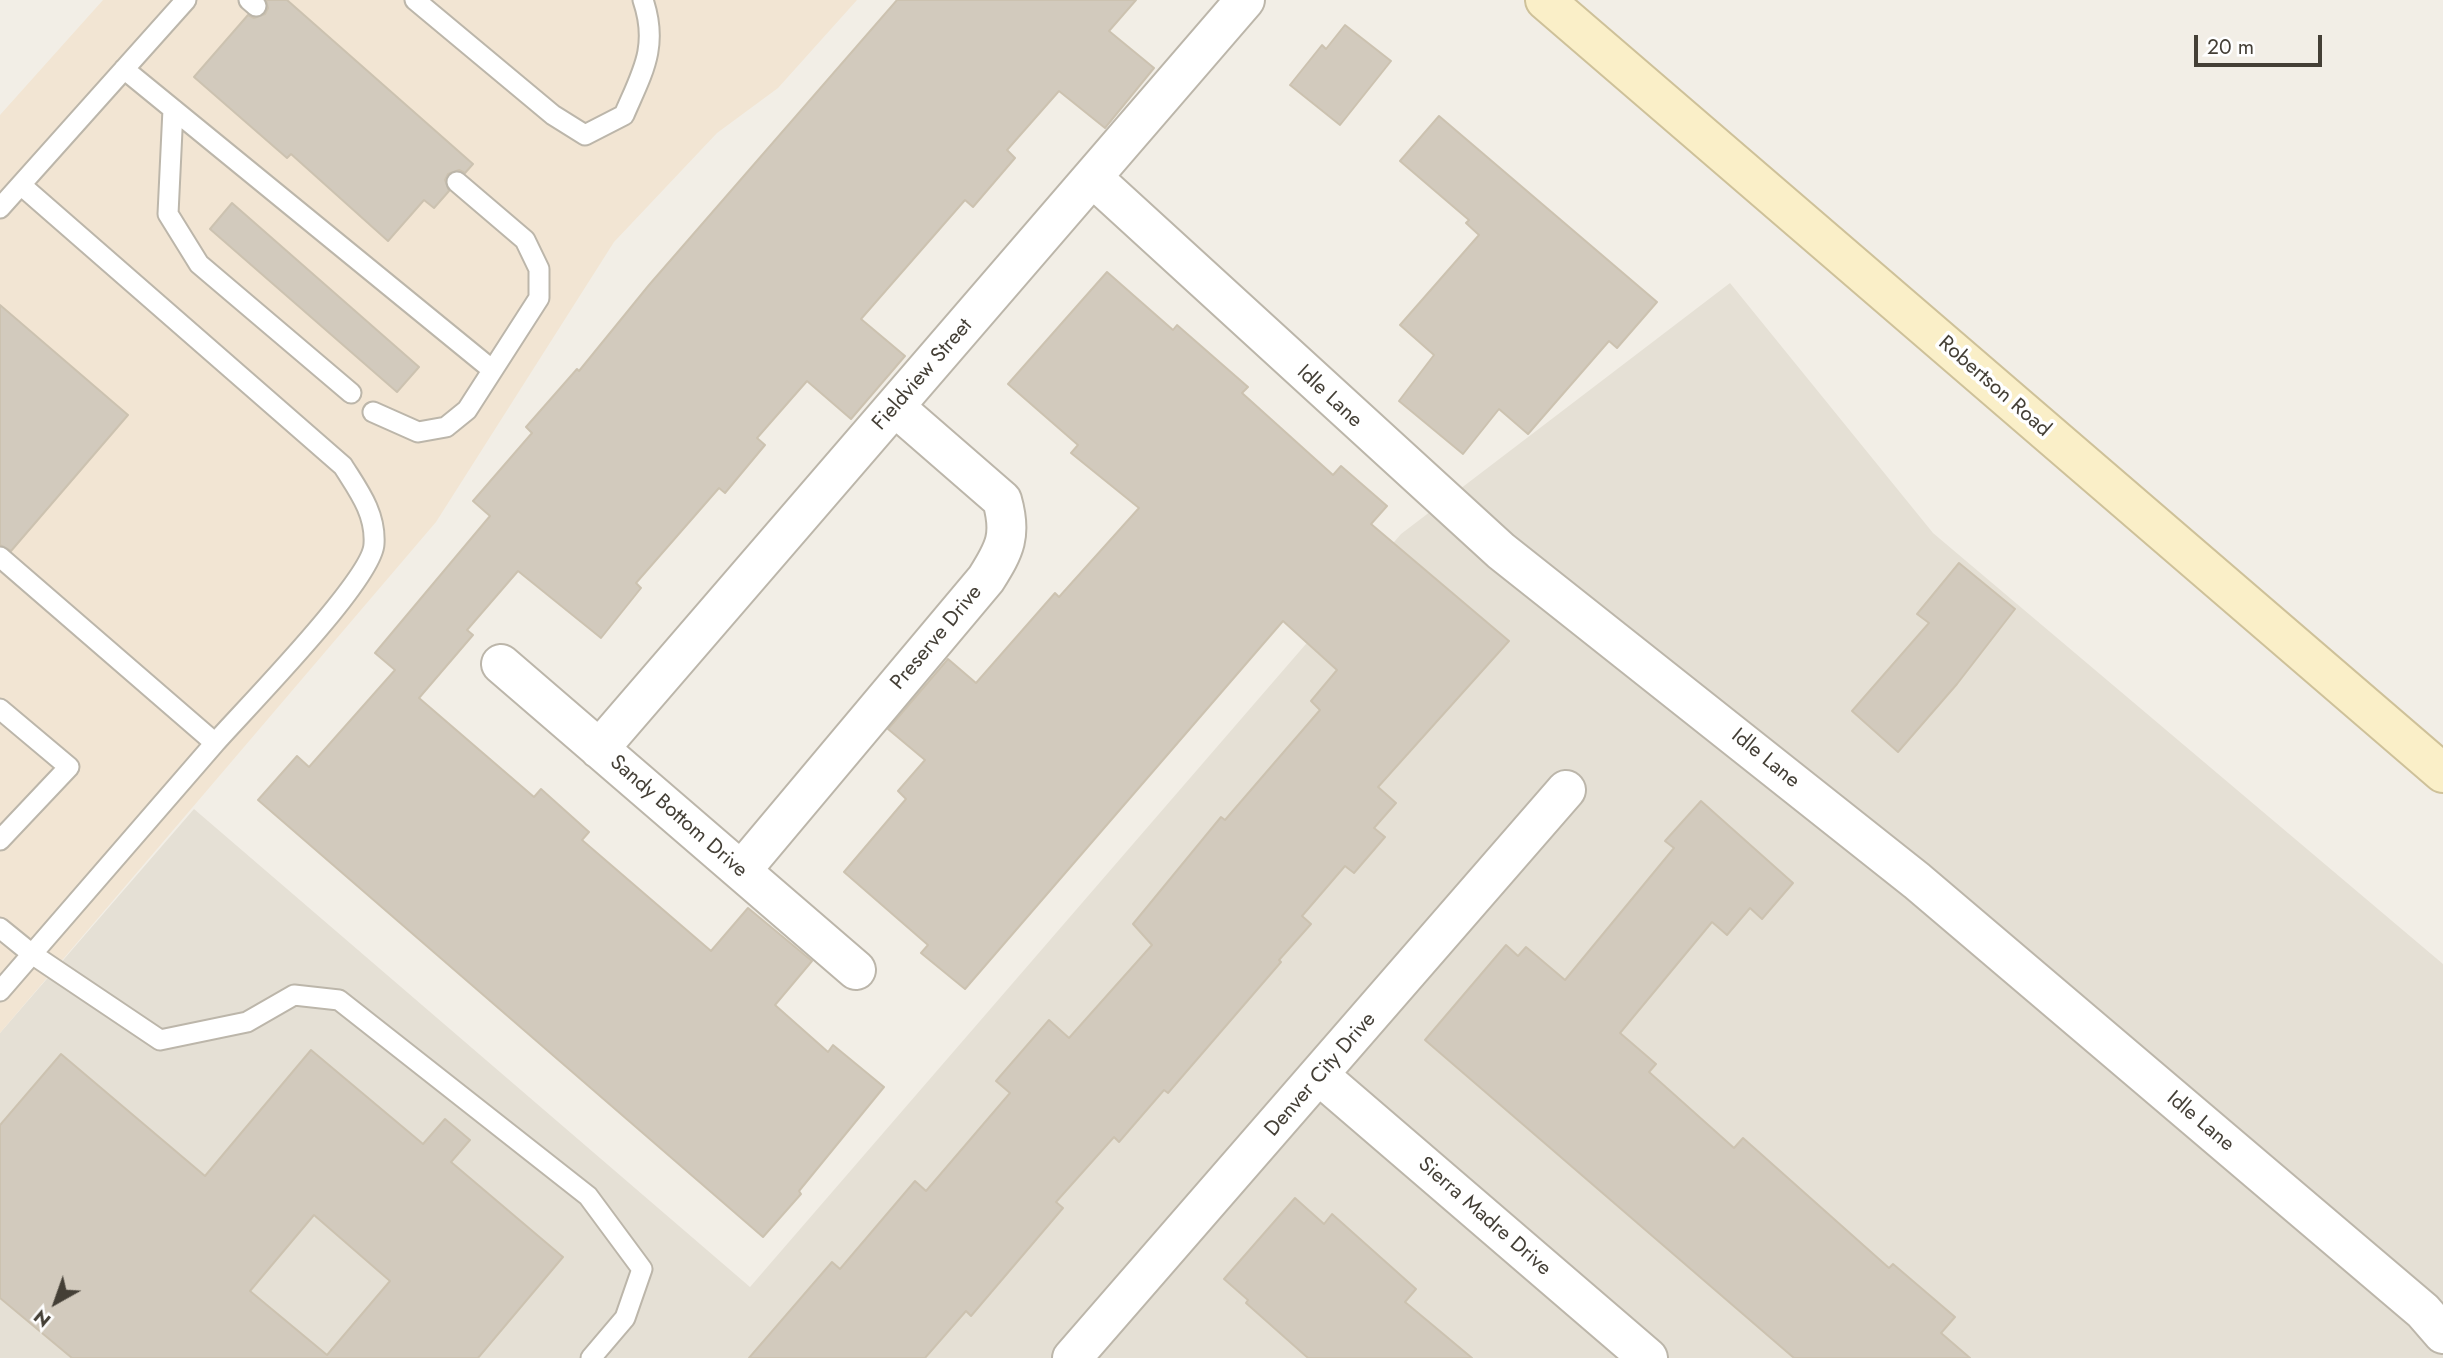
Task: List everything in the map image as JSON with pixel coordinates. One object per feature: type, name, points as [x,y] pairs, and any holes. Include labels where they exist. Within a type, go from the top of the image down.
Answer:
[{"type":"street","name":"Fieldview Street","points":[[599,749],[1245,0]]},
{"type":"street","name":"Robertson Road","points":[[1545,0],[2443,773]]},
{"type":"street","name":"Idle Lane","points":[[1093,178],[1501,551],[1917,881],[2423,1311],[2443,1334]]},
{"type":"street","name":"Preserve Drive","points":[[741,871],[986,579],[1004,551],[1009,523],[1002,500],[895,407]]},
{"type":"street","name":"Sandy Bottom Drive","points":[[501,664],[856,970]]},
{"type":"street","name":"Denver City Drive","points":[[1072,1358],[1321,1076],[1566,790]]},
{"type":"street","name":"Sierra Madre Drive","points":[[1321,1076],[1647,1358]]},
{"type":"lane","points":[[0,208],[186,0]]},
{"type":"lane","points":[[415,0],[553,115],[584,135],[624,115],[647,61],[652,25],[643,0]]},
{"type":"lane","points":[[124,69],[491,369]]},
{"type":"lane","points":[[173,109],[168,214],[199,264],[351,393]]},
{"type":"lane","points":[[373,412],[418,432],[446,427],[467,410],[539,298],[539,268],[525,240],[457,182]]},
{"type":"lane","points":[[0,991],[356,584],[375,546],[370,510],[343,466],[21,185]]},
{"type":"lane","points":[[0,557],[215,743]]},
{"type":"lane","points":[[0,709],[69,767],[0,840]]},
{"type":"lane","points":[[0,928],[32,954],[160,1040],[247,1022],[295,995],[339,1000],[587,1196],[642,1269],[625,1318],[591,1358]]},
{"type":"shaded area","points":[[103,0],[857,0],[778,88],[717,133],[614,242],[436,522],[0,1033],[0,115]]},
{"type":"shaded area","points":[[1730,283],[1933,533],[2443,964],[2443,1358],[0,1358],[0,1033],[194,809],[750,1287],[1401,534]]},
{"type":"building","points":[[266,0],[287,0],[473,164],[465,173],[459,170],[448,174],[445,180],[449,191],[434,208],[424,200],[388,241],[291,154],[287,158],[194,77],[248,15],[254,18],[265,14],[268,8]]},
{"type":"building","points":[[897,0],[1136,0],[1109,31],[1154,68],[1105,128],[1059,91],[1007,150],[1015,158],[973,207],[965,200],[861,319],[905,356],[851,419],[807,381],[757,438],[765,445],[725,493],[719,488],[636,583],[641,588],[601,638],[518,571],[467,630],[473,635],[419,698],[534,797],[541,789],[589,832],[582,840],[711,951],[748,908],[812,961],[775,1005],[828,1052],[833,1045],[884,1087],[799,1191],[801,1194],[763,1237],[258,800],[297,756],[309,767],[395,670],[375,653],[490,516],[473,501],[532,433],[526,427],[577,369],[579,371],[649,285]]},
{"type":"building","points":[[1345,25],[1391,61],[1340,125],[1290,85],[1322,45],[1326,49]]},
{"type":"building","points":[[1439,116],[1657,302],[1617,348],[1609,341],[1528,434],[1499,409],[1463,454],[1399,401],[1434,355],[1400,325],[1479,235],[1466,223],[1469,220],[1400,161]]},
{"type":"building","points":[[232,203],[419,367],[397,392],[210,229]]},
{"type":"building","points":[[1107,272],[1173,330],[1177,325],[1248,387],[1242,393],[1333,475],[1341,466],[1387,506],[1371,524],[1509,641],[1378,787],[1396,803],[1374,828],[1385,837],[1354,873],[1345,866],[1302,916],[1311,924],[1279,960],[1281,962],[1168,1093],[1164,1090],[1119,1142],[1114,1137],[1056,1202],[1063,1208],[971,1316],[966,1311],[925,1358],[749,1358],[832,1262],[840,1269],[915,1181],[926,1191],[1010,1093],[996,1081],[1049,1020],[1069,1038],[1152,945],[1133,924],[1221,817],[1225,820],[1320,710],[1311,701],[1337,670],[1283,621],[965,989],[921,953],[928,945],[844,872],[906,799],[898,791],[925,760],[888,729],[948,659],[976,683],[1055,593],[1059,597],[1139,508],[1071,453],[1078,445],[1008,384]]},
{"type":"building","points":[[0,305],[128,415],[11,551],[0,545]]},
{"type":"building","points":[[1959,563],[2015,609],[1957,684],[1898,752],[1852,711],[1929,623],[1917,614]]},
{"type":"building","points":[[1701,801],[1793,883],[1762,919],[1750,908],[1727,935],[1712,922],[1620,1033],[1656,1064],[1649,1072],[1734,1148],[1743,1138],[1889,1268],[1893,1264],[1955,1317],[1941,1333],[1970,1358],[1794,1358],[1425,1040],[1506,945],[1518,956],[1526,947],[1565,980],[1674,848],[1665,841]]},
{"type":"building","points":[[311,1050],[423,1144],[445,1119],[470,1140],[451,1162],[563,1257],[478,1358],[72,1358],[0,1298],[0,1125],[61,1054],[205,1176]],"holes":[[[314,1215],[390,1281],[327,1355],[250,1291]]]},
{"type":"building","points":[[1295,1198],[1324,1224],[1332,1214],[1416,1289],[1405,1302],[1472,1358],[1308,1358],[1246,1303],[1248,1300],[1224,1279]]}]
